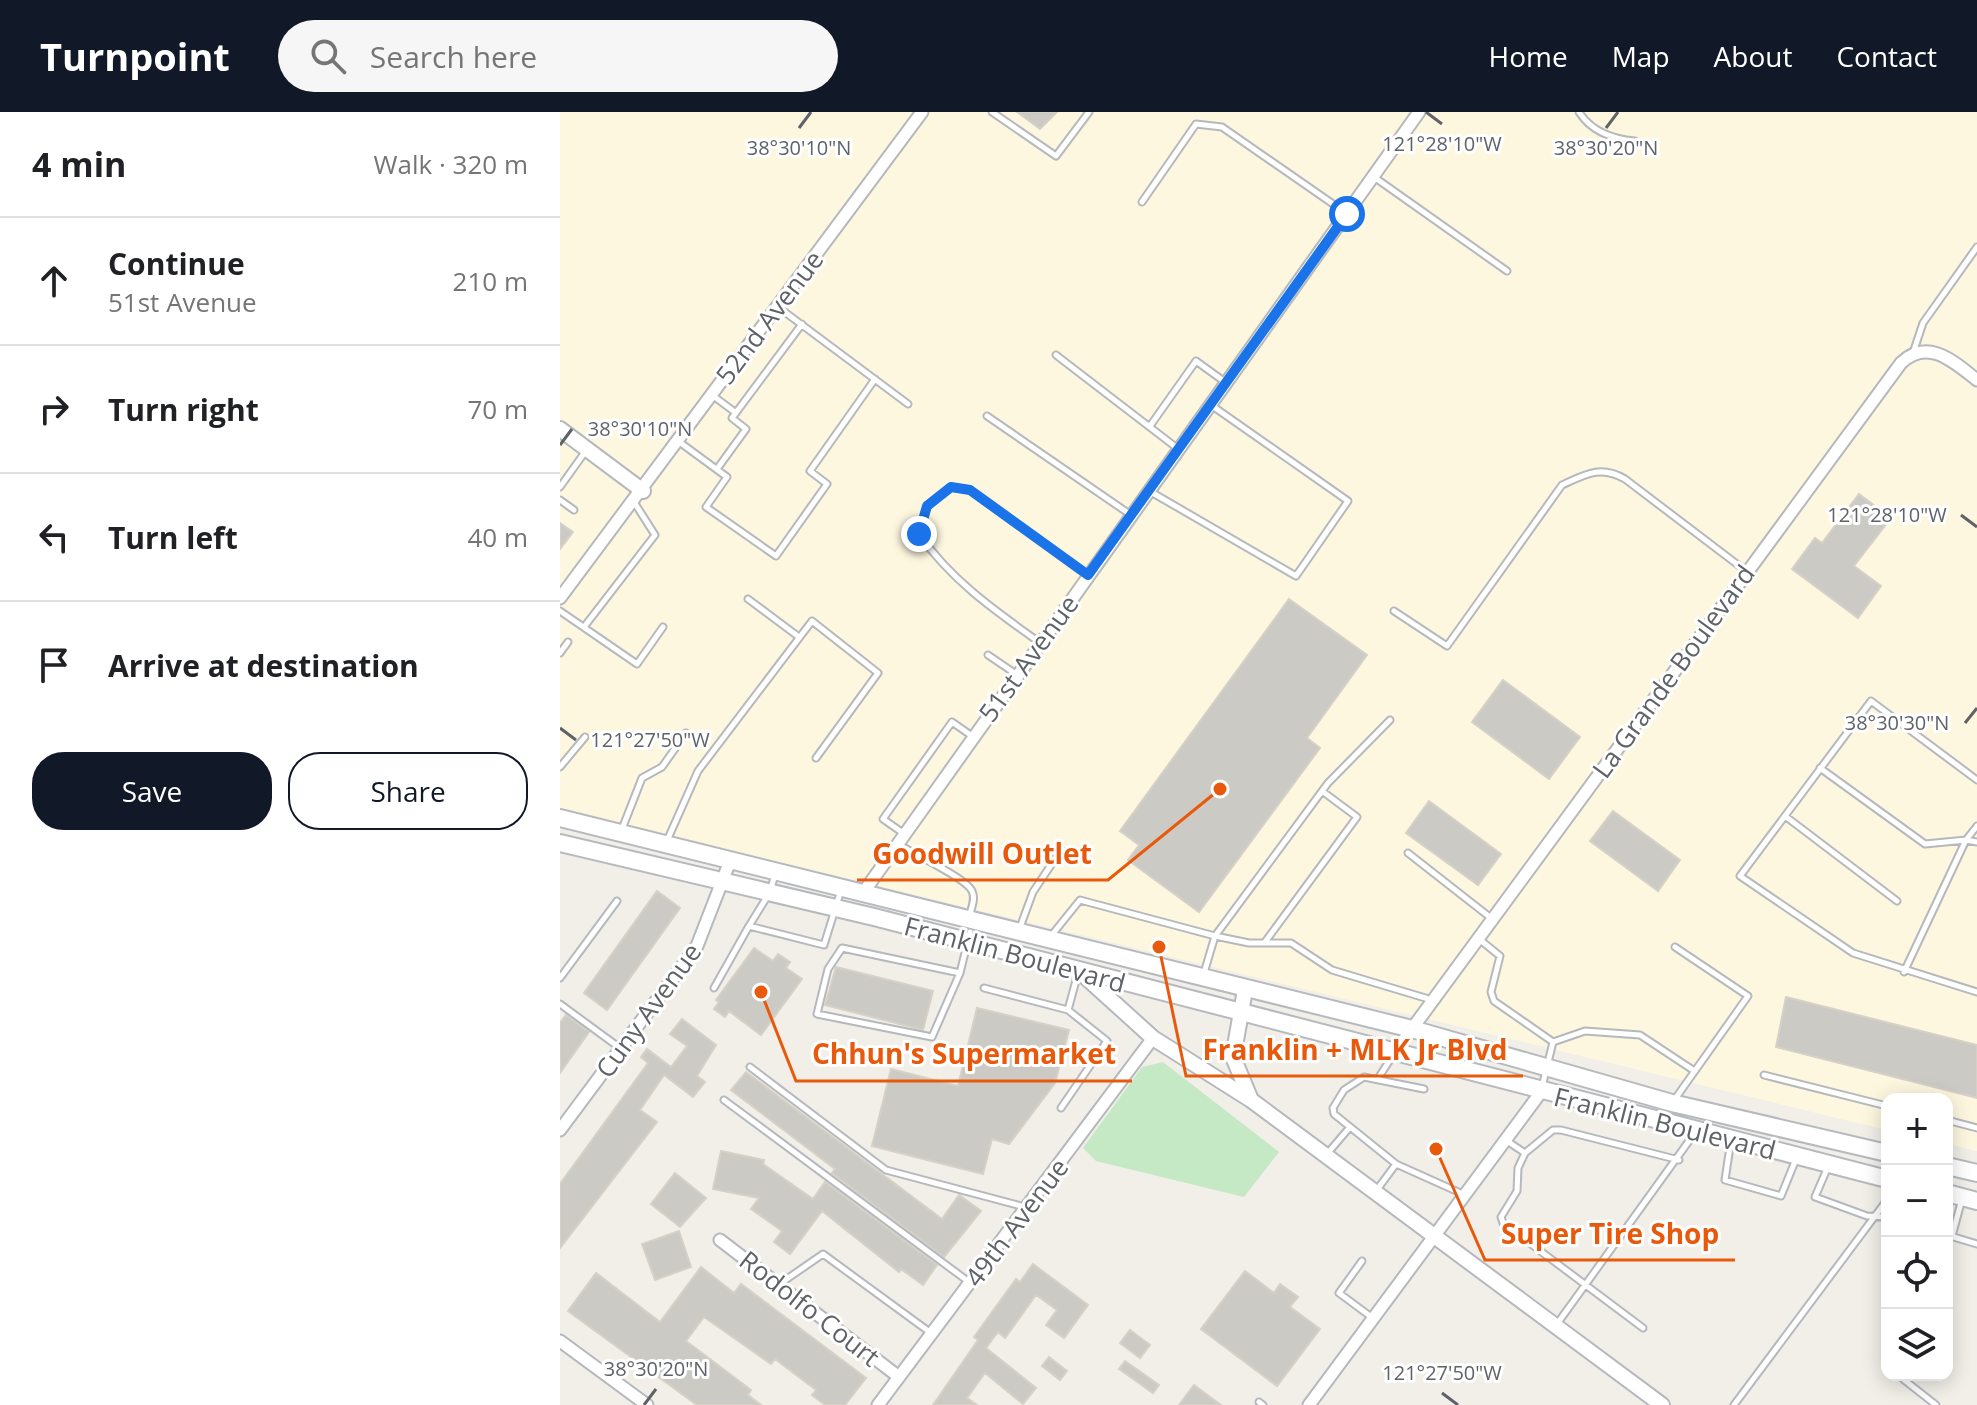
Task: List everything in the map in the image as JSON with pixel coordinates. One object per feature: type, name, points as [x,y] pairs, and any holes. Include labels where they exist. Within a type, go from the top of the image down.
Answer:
[{"type":"main road","name":"Franklin Boulevard","points":[[560,818],[863,893],[1079,971],[1881,1177]]},
{"type":"main road","name":"Franklin Boulevard","points":[[560,843],[933,932],[1018,932],[1412,1029],[1672,1103],[1881,1152]]},
{"type":"main road","points":[[969,930],[1028,946],[1048,940]]},
{"type":"main road","points":[[1953,1167],[1977,1173]]},
{"type":"street","name":"52nd Avenue","points":[[560,598],[922,112]]},
{"type":"street","name":"51st Avenue","points":[[863,893],[899,838],[1419,112]]},
{"type":"street","points":[[1913,354],[1927,351],[1942,354],[1977,380]]},
{"type":"street","name":"La Grande Boulevard","points":[[1395,1052],[1746,571],[1901,363],[1913,354]]},
{"type":"street","points":[[560,429],[588,449],[638,496]]},
{"type":"street","name":"Cuny Avenue","points":[[560,1130],[697,946],[730,861]]},
{"type":"street","points":[[1079,971],[1153,1038],[1251,1100],[1662,1405]]},
{"type":"street","points":[[1245,990],[1233,1057],[1251,1100]]},
{"type":"street","name":"49th Avenue","points":[[878,1405],[1153,1038]]},
{"type":"street","points":[[1309,1405],[1437,1237],[1541,1092]]},
{"type":"street","name":"Rodolfo Court","points":[[720,1240],[781,1283],[899,1377]]},
{"type":"street","points":[[560,1341],[647,1405]]},
{"type":"lane","points":[[992,112],[1056,156],[1089,112]]},
{"type":"lane","points":[[1579,112],[1588,126],[1622,140],[1635,141]]},
{"type":"lane","points":[[1142,202],[1196,124],[1222,127],[1347,214]]},
{"type":"lane","points":[[1373,176],[1507,271]]},
{"type":"lane","points":[[1913,354],[1923,323],[1977,247]]},
{"type":"lane","points":[[777,306],[908,404]]},
{"type":"lane","points":[[717,469],[746,429],[732,418],[802,324]]},
{"type":"lane","points":[[1056,355],[1178,449]]},
{"type":"lane","points":[[1150,426],[1196,361],[1226,382]]},
{"type":"lane","points":[[678,441],[727,477],[706,507],[776,556],[827,484],[810,471],[875,379]]},
{"type":"lane","points":[[712,395],[736,413]]},
{"type":"lane","points":[[1148,490],[1296,576],[1348,501],[1210,405]]},
{"type":"lane","points":[[987,416],[1131,515]]},
{"type":"lane","points":[[560,487],[588,449]]},
{"type":"lane","points":[[1394,611],[1447,646],[1562,485],[1591,471],[1609,470],[1625,479],[1746,571]]},
{"type":"lane","points":[[1039,642],[960,584],[939,563],[919,534],[927,506],[951,487],[970,490],[1088,575]]},
{"type":"lane","points":[[584,627],[655,535],[638,496]]},
{"type":"lane","points":[[560,500],[574,510]]},
{"type":"lane","points":[[748,599],[799,637]]},
{"type":"lane","points":[[560,611],[637,664],[663,627]]},
{"type":"lane","points":[[666,844],[698,771],[812,621],[878,673],[816,758]]},
{"type":"lane","points":[[560,653],[568,642]]},
{"type":"lane","points":[[988,655],[1016,674]]},
{"type":"lane","points":[[1977,780],[1871,701],[1740,876],[1853,953],[1904,972],[1977,992]]},
{"type":"lane","points":[[1203,979],[1215,936],[1322,791],[1390,720]]},
{"type":"lane","points":[[960,973],[842,948],[828,969],[817,1014],[932,1037],[960,973],[974,896],[972,889],[961,879],[899,838],[883,819],[952,722],[972,736]]},
{"type":"lane","points":[[621,834],[642,778],[662,767],[686,733]]},
{"type":"lane","points":[[560,767],[585,737]]},
{"type":"lane","points":[[1820,768],[1925,844],[1966,840],[1977,842]]},
{"type":"lane","points":[[1265,943],[1357,817],[1322,791]]},
{"type":"lane","points":[[1785,816],[1897,901]]},
{"type":"lane","points":[[1904,972],[1966,840],[1977,826]]},
{"type":"lane","points":[[1018,932],[1033,892],[1061,850]]},
{"type":"lane","points":[[1408,853],[1492,919]]},
{"type":"lane","points":[[714,988],[770,892],[775,873]]},
{"type":"lane","points":[[749,926],[824,945],[841,888]]},
{"type":"lane","points":[[1048,940],[1080,900],[1215,936],[1291,943],[1332,970],[1433,1000]]},
{"type":"lane","points":[[560,978],[617,901]]},
{"type":"lane","points":[[1478,938],[1500,956],[1491,992],[1494,1001],[1553,1042]]},
{"type":"lane","points":[[1672,1103],[1748,996],[1675,947]]},
{"type":"lane","points":[[1068,1010],[1079,971]]},
{"type":"lane","points":[[984,988],[1068,1010],[1107,1041],[1061,1108]]},
{"type":"lane","points":[[560,1004],[621,1048]]},
{"type":"lane","points":[[1553,1042],[1585,1031],[1640,1035],[1693,1070]]},
{"type":"lane","points":[[1541,1092],[1544,1067],[1553,1042]]},
{"type":"lane","points":[[1379,1077],[1395,1052]]},
{"type":"lane","points":[[750,1067],[886,1170],[1026,1208]]},
{"type":"lane","points":[[1764,1075],[1881,1104]]},
{"type":"lane","points":[[1424,1089],[1379,1077],[1364,1077],[1344,1090],[1333,1108],[1334,1114],[1396,1164],[1467,1196]]},
{"type":"lane","points":[[724,1100],[970,1283]]},
{"type":"lane","points":[[1953,1122],[1977,1128]]},
{"type":"lane","points":[[1326,1155],[1350,1127]]},
{"type":"lane","points":[[1643,1328],[1503,1223],[1501,1217],[1517,1191],[1518,1168],[1525,1153],[1553,1130],[1679,1160]]},
{"type":"lane","points":[[1556,1325],[1679,1160],[1697,1130]]},
{"type":"lane","points":[[1731,1139],[1725,1180],[1781,1196],[1797,1157]]},
{"type":"lane","points":[[1506,1141],[1525,1153]]},
{"type":"lane","points":[[1376,1192],[1396,1164]]},
{"type":"lane","points":[[1829,1164],[1815,1197],[1867,1216],[1881,1215]]},
{"type":"lane","points":[[1953,1226],[1962,1197]]},
{"type":"lane","points":[[1737,1404],[1881,1208]]},
{"type":"lane","points":[[1953,1237],[1977,1244]]},
{"type":"lane","points":[[781,1283],[823,1254],[931,1334]]},
{"type":"lane","points":[[1362,1261],[1339,1293],[1375,1319]]},
{"type":"lane","points":[[1906,1381],[1936,1405]]},
{"type":"shaded area","points":[[560,112],[1977,112],[1977,1151],[1953,1145],[1953,1093],[1881,1093],[1881,1129],[560,809]]},
{"type":"green space","points":[[1163,1062],[1279,1152],[1244,1197],[1096,1161],[1083,1148],[1142,1067]]},
{"type":"building","points":[[1017,112],[1057,112],[1040,129]]},
{"type":"building","points":[[1859,494],[1891,518],[1854,566],[1881,586],[1858,618],[1792,569],[1815,538],[1822,543]]},
{"type":"building","points":[[560,523],[573,532],[560,549]]},
{"type":"building","points":[[1289,599],[1367,655],[1307,738],[1320,748],[1199,912],[1128,860],[1139,845],[1120,831]]},
{"type":"building","points":[[1503,680],[1580,737],[1549,779],[1472,722]]},
{"type":"building","points":[[1429,801],[1501,854],[1478,885],[1406,833]]},
{"type":"building","points":[[1613,811],[1680,860],[1658,891],[1590,841]]},
{"type":"building","points":[[657,891],[680,908],[607,1010],[584,993]]},
{"type":"building","points":[[754,948],[773,961],[778,954],[790,962],[786,968],[802,979],[761,1035],[729,1011],[725,1017],[714,1009],[719,1002],[716,1000]]},
{"type":"building","points":[[836,967],[933,991],[923,1030],[825,1005]]},
{"type":"building","points":[[1786,997],[1977,1045],[1977,1098],[1776,1047]]},
{"type":"building","points":[[977,1008],[1069,1030],[1055,1083],[1009,1144],[992,1139],[983,1174],[872,1146],[891,1069],[958,1086]]},
{"type":"building","points":[[566,1015],[589,1032],[560,1073],[560,1023]]},
{"type":"building","points":[[682,1019],[716,1045],[697,1076],[705,1082],[693,1097],[664,1075],[640,1110],[657,1122],[560,1248],[560,1184],[648,1063],[641,1057],[647,1049],[671,1067],[687,1046],[670,1034]]},
{"type":"building","points":[[746,1072],[942,1219],[959,1195],[981,1211],[944,1257],[832,1173],[835,1169],[731,1090]]},
{"type":"building","points":[[721,1151],[764,1160],[763,1164],[813,1199],[825,1182],[937,1265],[923,1285],[901,1269],[899,1272],[822,1211],[790,1254],[774,1242],[782,1231],[751,1209],[759,1198],[713,1189]]},
{"type":"building","points":[[675,1173],[706,1198],[680,1227],[651,1204]]},
{"type":"building","points":[[679,1231],[691,1267],[655,1280],[642,1244]]},
{"type":"building","points":[[1033,1264],[1088,1305],[1064,1338],[1046,1325],[1057,1310],[1036,1295],[1005,1338],[998,1332],[986,1348],[1036,1388],[1023,1404],[985,1373],[967,1398],[977,1405],[933,1405],[978,1340],[974,1337],[1016,1279],[1020,1282]]},
{"type":"building","points":[[701,1267],[734,1293],[741,1284],[866,1378],[845,1405],[825,1405],[812,1395],[816,1390],[775,1359],[771,1364],[704,1317],[686,1341],[751,1390],[748,1395],[761,1405],[697,1405],[568,1311],[596,1273],[660,1322]]},
{"type":"building","points":[[1245,1271],[1274,1293],[1280,1284],[1298,1297],[1290,1307],[1320,1329],[1277,1386],[1201,1329]]},
{"type":"building","points":[[1130,1330],[1150,1345],[1140,1358],[1120,1343]]},
{"type":"building","points":[[1049,1357],[1067,1371],[1060,1380],[1042,1366]]},
{"type":"building","points":[[1125,1361],[1159,1385],[1153,1393],[1119,1369]]},
{"type":"building","points":[[1194,1385],[1221,1405],[1179,1405]]},
{"type":"place","name":"Goodwill Outlet","points":[[1220,789]]},
{"type":"place","name":"Franklin + MLK Jr Blvd","points":[[1159,947]]},
{"type":"place","name":"Chhun's Supermarket","points":[[761,992]]},
{"type":"place","name":"Super Tire Shop","points":[[1436,1149]]},
{"type":"route","points":[[919,534],[927,506],[951,487],[970,490],[1088,575],[1347,214]]}]
